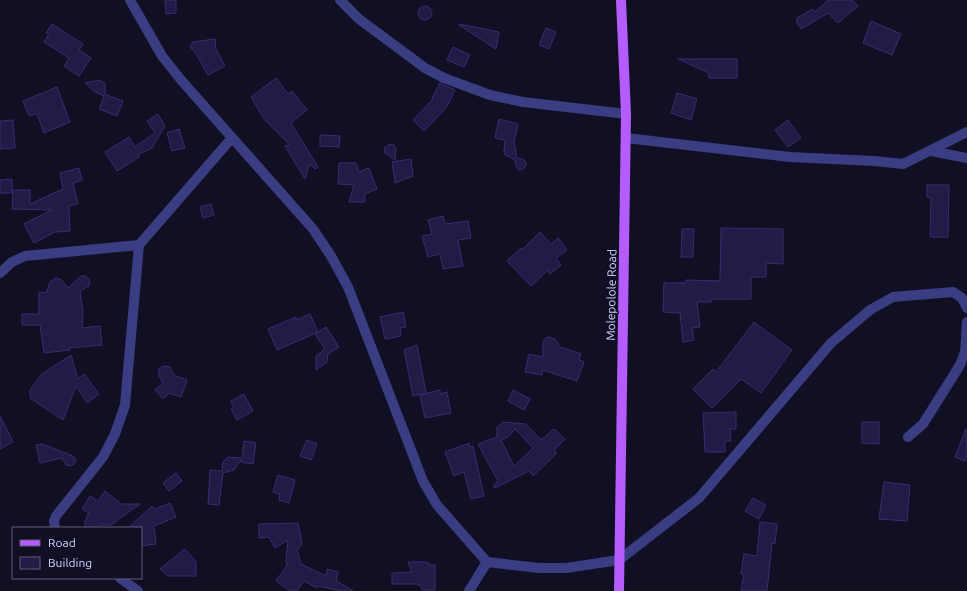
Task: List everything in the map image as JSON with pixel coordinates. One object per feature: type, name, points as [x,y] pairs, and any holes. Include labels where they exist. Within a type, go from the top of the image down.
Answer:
[{"type":"main road","name":"Molepolole Road","points":[[619,591],[626,138],[621,0]]},
{"type":"street","points":[[130,0],[162,56],[231,138],[313,229],[331,256],[348,287],[423,481],[437,505],[487,562],[539,568],[566,568],[620,560],[699,498],[832,342],[870,310],[893,296],[953,292],[962,298],[967,308]]},
{"type":"street","points":[[340,0],[360,19],[425,68],[444,78],[490,95],[524,102],[626,114]]},
{"type":"street","points":[[626,138],[790,157],[874,161],[903,164],[967,132]]},
{"type":"street","points":[[55,527],[54,521],[56,516],[103,457],[115,434],[125,405],[139,244],[231,138]]},
{"type":"street","points":[[931,151],[967,158]]},
{"type":"street","points":[[0,273],[12,262],[25,256],[139,244]]},
{"type":"street","points":[[908,437],[924,424],[960,365],[965,352],[967,322]]},
{"type":"street","points":[[469,591],[487,562]]},
{"type":"street","points":[[121,579],[138,591]]},
{"type":"building","points":[[165,0],[176,0],[176,13],[166,14]]},
{"type":"building","points":[[828,0],[852,0],[858,6],[838,23],[828,13],[801,29],[797,23],[797,18],[813,9],[815,12]]},
{"type":"building","points":[[422,6],[428,6],[432,10],[432,16],[428,20],[422,20],[418,16],[418,10]]},
{"type":"building","points":[[871,21],[901,34],[892,55],[863,43]]},
{"type":"building","points":[[52,24],[83,44],[79,50],[91,58],[79,76],[64,66],[69,58],[44,42],[49,34],[46,33]]},
{"type":"building","points":[[459,25],[499,32],[496,49]]},
{"type":"building","points":[[546,28],[556,32],[549,49],[539,45]]},
{"type":"building","points":[[215,39],[216,49],[225,66],[208,75],[196,54],[190,47],[193,42]]},
{"type":"building","points":[[453,47],[470,55],[464,67],[447,60]]},
{"type":"building","points":[[678,59],[737,59],[737,78],[709,78],[709,73]]},
{"type":"building","points":[[276,78],[288,94],[292,91],[307,110],[291,123],[318,167],[315,169],[311,165],[309,166],[305,179],[285,146],[290,145],[264,119],[251,97]]},
{"type":"building","points":[[100,80],[105,84],[105,94],[123,101],[117,116],[99,109],[104,96],[95,92],[85,83]]},
{"type":"building","points":[[440,83],[455,90],[446,108],[424,131],[413,120],[433,99],[432,98]]},
{"type":"building","points":[[57,87],[70,122],[44,133],[37,114],[29,116],[23,101]]},
{"type":"building","points":[[677,93],[697,99],[691,120],[671,113]]},
{"type":"building","points":[[158,114],[165,126],[152,148],[139,154],[139,157],[117,171],[105,152],[129,137],[135,147],[155,133],[147,121]]},
{"type":"building","points":[[499,119],[518,124],[514,142],[516,157],[526,162],[523,169],[519,170],[516,166],[515,160],[505,155],[505,140],[495,138]]},
{"type":"building","points":[[13,120],[15,148],[0,149],[0,121]]},
{"type":"building","points":[[788,120],[801,138],[788,147],[775,130]]},
{"type":"building","points":[[179,129],[185,148],[172,151],[167,133]]},
{"type":"building","points":[[320,135],[340,136],[339,147],[320,146]]},
{"type":"building","points":[[390,144],[394,145],[396,148],[395,160],[385,153],[384,148]]},
{"type":"building","points":[[411,159],[413,176],[395,183],[392,162]]},
{"type":"building","points":[[339,163],[356,163],[359,172],[369,168],[377,189],[365,194],[365,202],[349,202],[354,185],[338,184]]},
{"type":"building","points":[[79,168],[82,180],[73,183],[78,204],[69,206],[70,231],[55,232],[34,243],[24,224],[52,210],[12,209],[13,190],[30,190],[30,204],[63,189],[60,173]]},
{"type":"building","points":[[12,179],[12,193],[0,193],[0,180]]},
{"type":"building","points":[[927,185],[949,185],[948,237],[930,237],[931,198],[927,197]]},
{"type":"building","points":[[211,204],[214,215],[203,218],[200,207]]},
{"type":"building","points":[[443,216],[445,224],[468,221],[471,238],[458,240],[463,266],[443,269],[440,254],[428,257],[422,236],[432,234],[428,220]]},
{"type":"building","points":[[721,228],[783,229],[783,264],[766,263],[766,277],[751,277],[751,299],[711,299],[711,302],[697,302],[700,327],[692,328],[694,340],[683,342],[680,313],[663,312],[664,283],[686,283],[686,280],[720,281]]},
{"type":"building","points":[[682,229],[694,229],[693,257],[681,257]]},
{"type":"building","points":[[540,232],[551,244],[558,238],[567,250],[556,258],[561,265],[550,274],[548,270],[531,286],[507,261],[521,248],[522,250]]},
{"type":"building","points":[[81,276],[86,276],[90,281],[89,286],[80,291],[83,311],[82,328],[100,326],[102,345],[69,348],[70,350],[44,353],[40,325],[22,325],[22,314],[39,314],[39,292],[46,293],[50,282],[56,278],[62,280],[68,288]]},
{"type":"building","points":[[403,312],[406,327],[400,328],[401,336],[385,339],[380,317]]},
{"type":"building","points":[[310,314],[318,332],[277,350],[268,329],[296,317],[296,320]]},
{"type":"building","points":[[754,322],[792,350],[761,393],[741,379],[712,408],[693,389],[713,369],[716,372]]},
{"type":"building","points":[[326,327],[339,347],[328,354],[327,362],[316,370],[316,356],[325,349],[315,334]]},
{"type":"building","points":[[550,337],[556,340],[560,347],[581,354],[579,360],[584,362],[577,381],[543,370],[542,375],[525,372],[529,354],[543,357],[543,342],[546,338]]},
{"type":"building","points":[[417,345],[426,393],[413,396],[404,350]]},
{"type":"building","points":[[71,355],[78,379],[84,374],[99,394],[87,403],[76,386],[63,420],[30,398],[30,390],[42,374]]},
{"type":"building","points":[[163,366],[170,367],[174,375],[187,380],[181,397],[169,393],[163,399],[155,390],[163,383],[158,374],[159,369]]},
{"type":"building","points":[[440,390],[440,394],[447,392],[451,413],[425,418],[420,395]]},
{"type":"building","points":[[513,390],[530,399],[524,410],[508,401]]},
{"type":"building","points":[[244,394],[253,411],[237,420],[231,409],[234,407],[231,401]]},
{"type":"building","points":[[736,412],[736,429],[730,429],[731,441],[725,441],[725,452],[705,452],[703,413]]},
{"type":"building","points":[[0,416],[13,442],[0,449]]},
{"type":"building","points":[[503,422],[526,424],[541,440],[554,429],[565,439],[554,450],[557,453],[533,476],[529,471],[495,488],[493,486],[498,481],[478,444],[497,437],[497,427]],"holes":[[[515,429],[533,448],[514,466],[501,440],[509,436]]]},
{"type":"building","points":[[862,422],[879,422],[879,444],[862,443]]},
{"type":"building","points":[[966,429],[967,455],[965,461],[955,457]]},
{"type":"building","points":[[307,440],[317,444],[311,460],[300,456]]},
{"type":"building","points":[[244,441],[256,443],[253,464],[241,462],[241,460],[234,470],[223,473],[219,505],[208,504],[210,470],[222,471],[223,462],[228,457],[242,458]]},
{"type":"building","points":[[469,443],[470,447],[473,446],[484,496],[471,499],[464,472],[454,476],[445,452]]},
{"type":"building","points":[[42,444],[73,456],[76,460],[74,464],[71,466],[66,465],[62,458],[40,463],[36,445]]},
{"type":"building","points":[[176,473],[182,481],[169,491],[163,483]]},
{"type":"building","points":[[278,475],[295,480],[289,503],[279,500],[280,494],[273,492]]},
{"type":"building","points":[[884,482],[910,485],[907,521],[879,519]]},
{"type":"building","points":[[105,491],[121,504],[140,504],[111,525],[85,527],[85,521],[89,513],[82,509],[90,496],[98,501]]},
{"type":"building","points":[[753,498],[766,505],[759,519],[745,511]]},
{"type":"building","points":[[170,503],[176,517],[154,526],[156,544],[142,546],[142,527],[129,527],[152,506],[155,509]]},
{"type":"building","points":[[760,522],[777,524],[775,544],[772,543],[767,591],[741,591],[744,575],[741,574],[744,554],[757,556]]},
{"type":"building","points":[[298,523],[302,543],[297,550],[301,564],[326,576],[327,569],[338,572],[336,581],[352,591],[341,591],[318,586],[317,588],[304,581],[297,591],[290,591],[276,581],[287,565],[288,540],[275,548],[269,537],[259,538],[259,524]]},
{"type":"building","points":[[185,549],[196,562],[196,576],[168,576],[160,569]]},
{"type":"building","points":[[408,562],[426,562],[429,563],[429,565],[435,565],[435,590],[422,590],[422,586],[419,586],[419,584],[392,584],[392,573],[412,572]]}]
